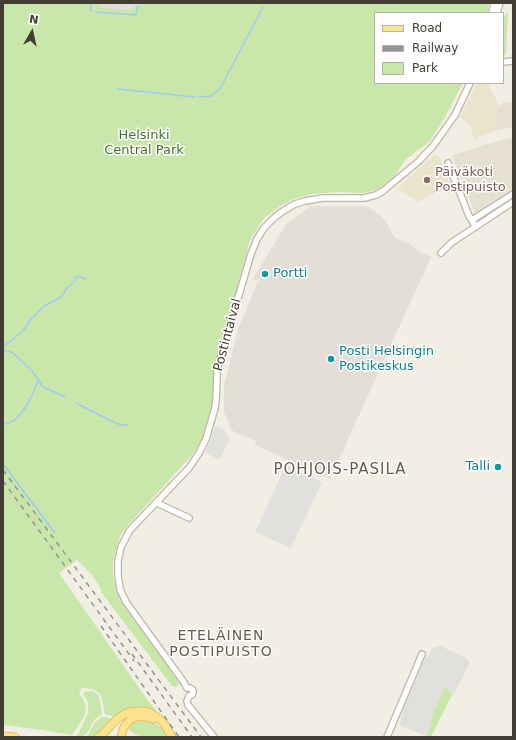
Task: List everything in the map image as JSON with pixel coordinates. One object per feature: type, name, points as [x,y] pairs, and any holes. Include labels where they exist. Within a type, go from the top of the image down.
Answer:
[{"type":"main road","points":[[98,737],[120,717],[133,711],[146,711],[155,716],[170,734]]},
{"type":"main road","points":[[121,735],[127,723],[131,719],[146,716],[155,720],[170,734]]},
{"type":"main road","points":[[3,736],[15,737]]},
{"type":"street","name":"Postintaival","points":[[214,737],[188,705],[189,696],[185,694],[187,688],[183,681],[131,610],[123,596],[118,575],[118,561],[121,547],[130,530],[189,468],[206,439],[216,408],[217,370],[251,254],[254,245],[264,228],[283,211],[305,200],[323,198],[364,198],[376,195],[383,191],[419,161],[433,146],[454,115],[470,84]]},
{"type":"street","points":[[448,163],[476,227]]},
{"type":"street","points":[[472,220],[513,194]]},
{"type":"street","points":[[441,253],[454,241],[513,202]]},
{"type":"street","points":[[157,503],[189,518]]},
{"type":"street","points":[[386,737],[422,654]]},
{"type":"shaded area","points":[[100,3],[142,3],[135,6],[131,10],[101,8]]},
{"type":"shaded area","points":[[476,84],[489,85],[499,106],[493,119],[495,131],[478,137],[474,141],[471,126],[460,117]]},
{"type":"shaded area","points":[[513,102],[513,127],[495,131],[493,119],[499,106],[504,103]]},
{"type":"shaded area","points":[[513,137],[513,188],[475,213],[452,156]]},
{"type":"shaded area","name":"Päiväkoti Postipuisto","points":[[434,155],[439,157],[452,187],[446,188],[418,202],[397,188]]},
{"type":"shaded area","points":[[311,206],[367,206],[385,220],[396,238],[412,245],[421,253],[431,257],[330,479],[255,445],[256,441],[231,430],[224,412],[224,387],[238,329],[258,281],[253,279],[286,224]]},
{"type":"shaded area","points":[[215,426],[223,429],[230,439],[219,460],[205,452]]},
{"type":"shaded area","points":[[286,465],[322,482],[291,548],[255,532]]},
{"type":"shaded area","points":[[440,646],[465,657],[470,662],[454,694],[448,691],[449,689],[445,687],[435,708],[427,736],[400,726],[403,709],[425,658],[428,657],[432,648]]},
{"type":"green space","name":"Helsinki Central Park","points":[[3,3],[489,3],[487,12],[374,12],[374,84],[462,84],[445,117],[430,141],[405,160],[395,176],[378,189],[361,193],[341,192],[311,194],[293,199],[280,206],[263,219],[250,240],[215,367],[211,415],[202,441],[191,456],[128,525],[120,536],[113,561],[114,582],[125,606],[181,683],[176,687],[172,686],[101,592],[101,589],[92,575],[77,560],[59,573],[148,701],[163,719],[155,712],[115,717],[105,714],[100,694],[93,689],[82,688],[79,693],[85,703],[86,711],[84,717],[72,735],[3,725]]},
{"type":"green space","points":[[508,13],[506,55],[504,55],[504,18]]},
{"type":"green space","points":[[445,687],[449,689],[448,691],[453,693],[431,737],[429,737],[427,736],[435,708]]},
{"type":"green space","points":[[93,691],[99,696],[102,714],[94,720],[88,732],[83,736],[76,736],[78,735],[88,713],[88,702],[83,693]]},
{"type":"green space","points":[[101,717],[108,717],[113,720],[98,735],[93,737],[85,737],[89,734],[94,724]]},
{"type":"green space","points":[[141,719],[152,721],[161,727],[169,737],[142,737],[133,733],[127,728],[133,721]]},
{"type":"waterway","points":[[92,3],[90,10],[92,11]]},
{"type":"waterway","points":[[96,12],[135,15],[138,6]]},
{"type":"waterway","points":[[199,97],[211,96],[220,89],[263,7]]},
{"type":"waterway","points":[[118,89],[195,97]]},
{"type":"waterway","points":[[3,347],[23,331],[31,319],[44,306],[61,297],[67,288],[74,282],[76,277],[78,276],[86,279]]},
{"type":"waterway","points":[[3,350],[12,352],[32,371],[43,387],[65,397]]},
{"type":"waterway","points":[[6,424],[13,421],[20,415],[29,402],[38,381]]},
{"type":"waterway","points":[[76,403],[113,422],[127,425]]},
{"type":"waterway","points":[[3,464],[55,533]]},
{"type":"railway","points":[[3,470],[201,737]]},
{"type":"railway","points":[[3,481],[134,661]]},
{"type":"railway","points":[[101,626],[179,737]]},
{"type":"railway","points":[[132,654],[192,737]]},
{"type":"place","name":"Päiväkoti Postipuisto","points":[[427,180]]},
{"type":"place","name":"Portti","points":[[265,274]]},
{"type":"place","name":"Posti Helsingin Postikeskus","points":[[331,359]]},
{"type":"place","name":"Talli","points":[[498,467]]},
{"type":"district","name":"POHJOIS-PASILA","points":[[340,470]]},
{"type":"district","name":"ETELÄINEN POSTIPUISTO","points":[[221,644]]}]
